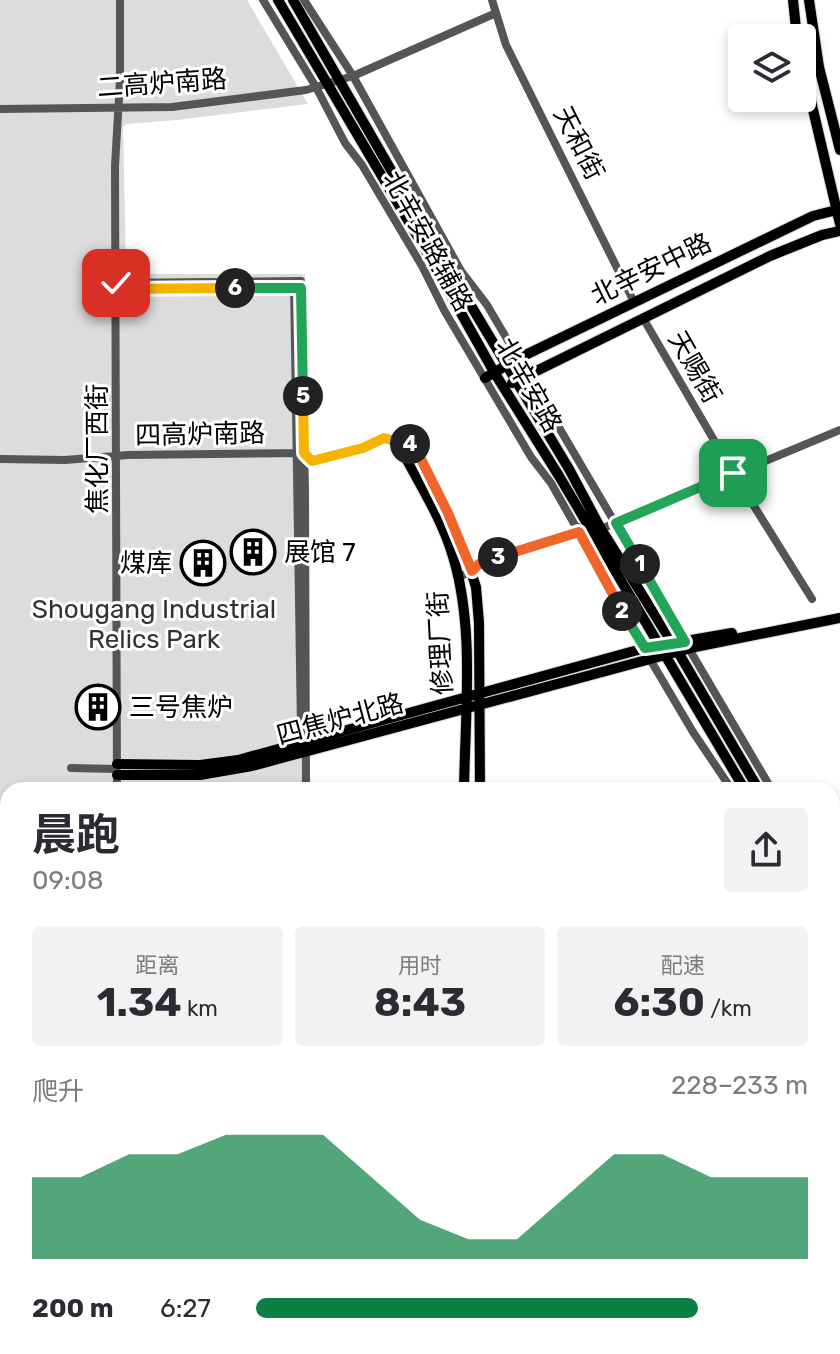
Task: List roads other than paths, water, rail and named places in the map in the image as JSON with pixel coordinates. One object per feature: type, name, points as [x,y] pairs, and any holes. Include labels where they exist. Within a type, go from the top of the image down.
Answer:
[{"type":"main road","name":"北辛安路","points":[[278,0],[321,86],[407,219],[490,375],[504,389],[571,496],[740,782]]},
{"type":"main road","name":"北辛安路","points":[[293,0],[425,229],[512,362],[515,381],[569,469],[601,529],[681,647],[754,782]]},
{"type":"main road","points":[[793,0],[796,24]]},
{"type":"main road","points":[[809,0],[819,67],[840,150]]},
{"type":"main road","points":[[814,112],[840,224]]},
{"type":"main road","name":"北辛安中路","points":[[490,375],[813,216],[838,210]]},
{"type":"main road","name":"北辛安中路","points":[[504,389],[781,251],[840,231]]},
{"type":"main road","name":"修理厂街","points":[[464,782],[465,621],[459,578],[440,521],[401,449],[413,443],[448,513],[472,571],[479,623],[480,782]]},
{"type":"main road","points":[[681,647],[840,611]]},
{"type":"main road","points":[[681,647],[840,618]]},
{"type":"main road","name":"四焦炉北路","points":[[117,769],[200,775],[252,766],[303,746],[480,699],[645,648],[681,647]]},
{"type":"main road","name":"四焦炉北路","points":[[480,699],[652,661],[681,647]]},
{"type":"street","name":"焦化厂西街","points":[[117,782],[115,166],[120,0]]},
{"type":"street","name":"北辛安路辅路","points":[[263,0],[321,86],[345,143],[362,165],[422,266],[444,310],[490,375],[599,573],[693,732],[727,782]]},
{"type":"street","name":"北辛安路辅路","points":[[304,0],[353,76],[461,271],[480,294],[512,362],[526,376],[616,523],[681,647],[767,782]]},
{"type":"street","name":"天和街","points":[[492,0],[506,45],[634,302]]},
{"type":"street","name":"二高炉南路","points":[[0,109],[172,107],[321,86],[353,76],[496,13]]},
{"type":"street","points":[[420,200],[425,229]]},
{"type":"street","points":[[407,219],[422,266]]},
{"type":"street","points":[[116,286],[297,284],[303,782]]},
{"type":"street","name":"天赐街","points":[[643,318],[733,473],[812,599]]},
{"type":"street","points":[[601,529],[840,430]]},
{"type":"street","name":"四高炉南路","points":[[0,459],[300,453],[312,461],[363,448],[384,438],[392,440],[401,449]]},
{"type":"street","points":[[459,578],[479,564],[579,532],[571,496]]},
{"type":"street","points":[[741,737],[748,772]]},
{"type":"street","points":[[71,768],[117,769]]},
{"type":"place","name":"展馆 7","points":[[253,552]]},
{"type":"place","name":"煤库","points":[[203,563]]},
{"type":"place","name":"三号焦炉","points":[[98,707]]},
{"type":"park label","name":"Shougang Industrial Relics Park","points":[[154,624]]}]
